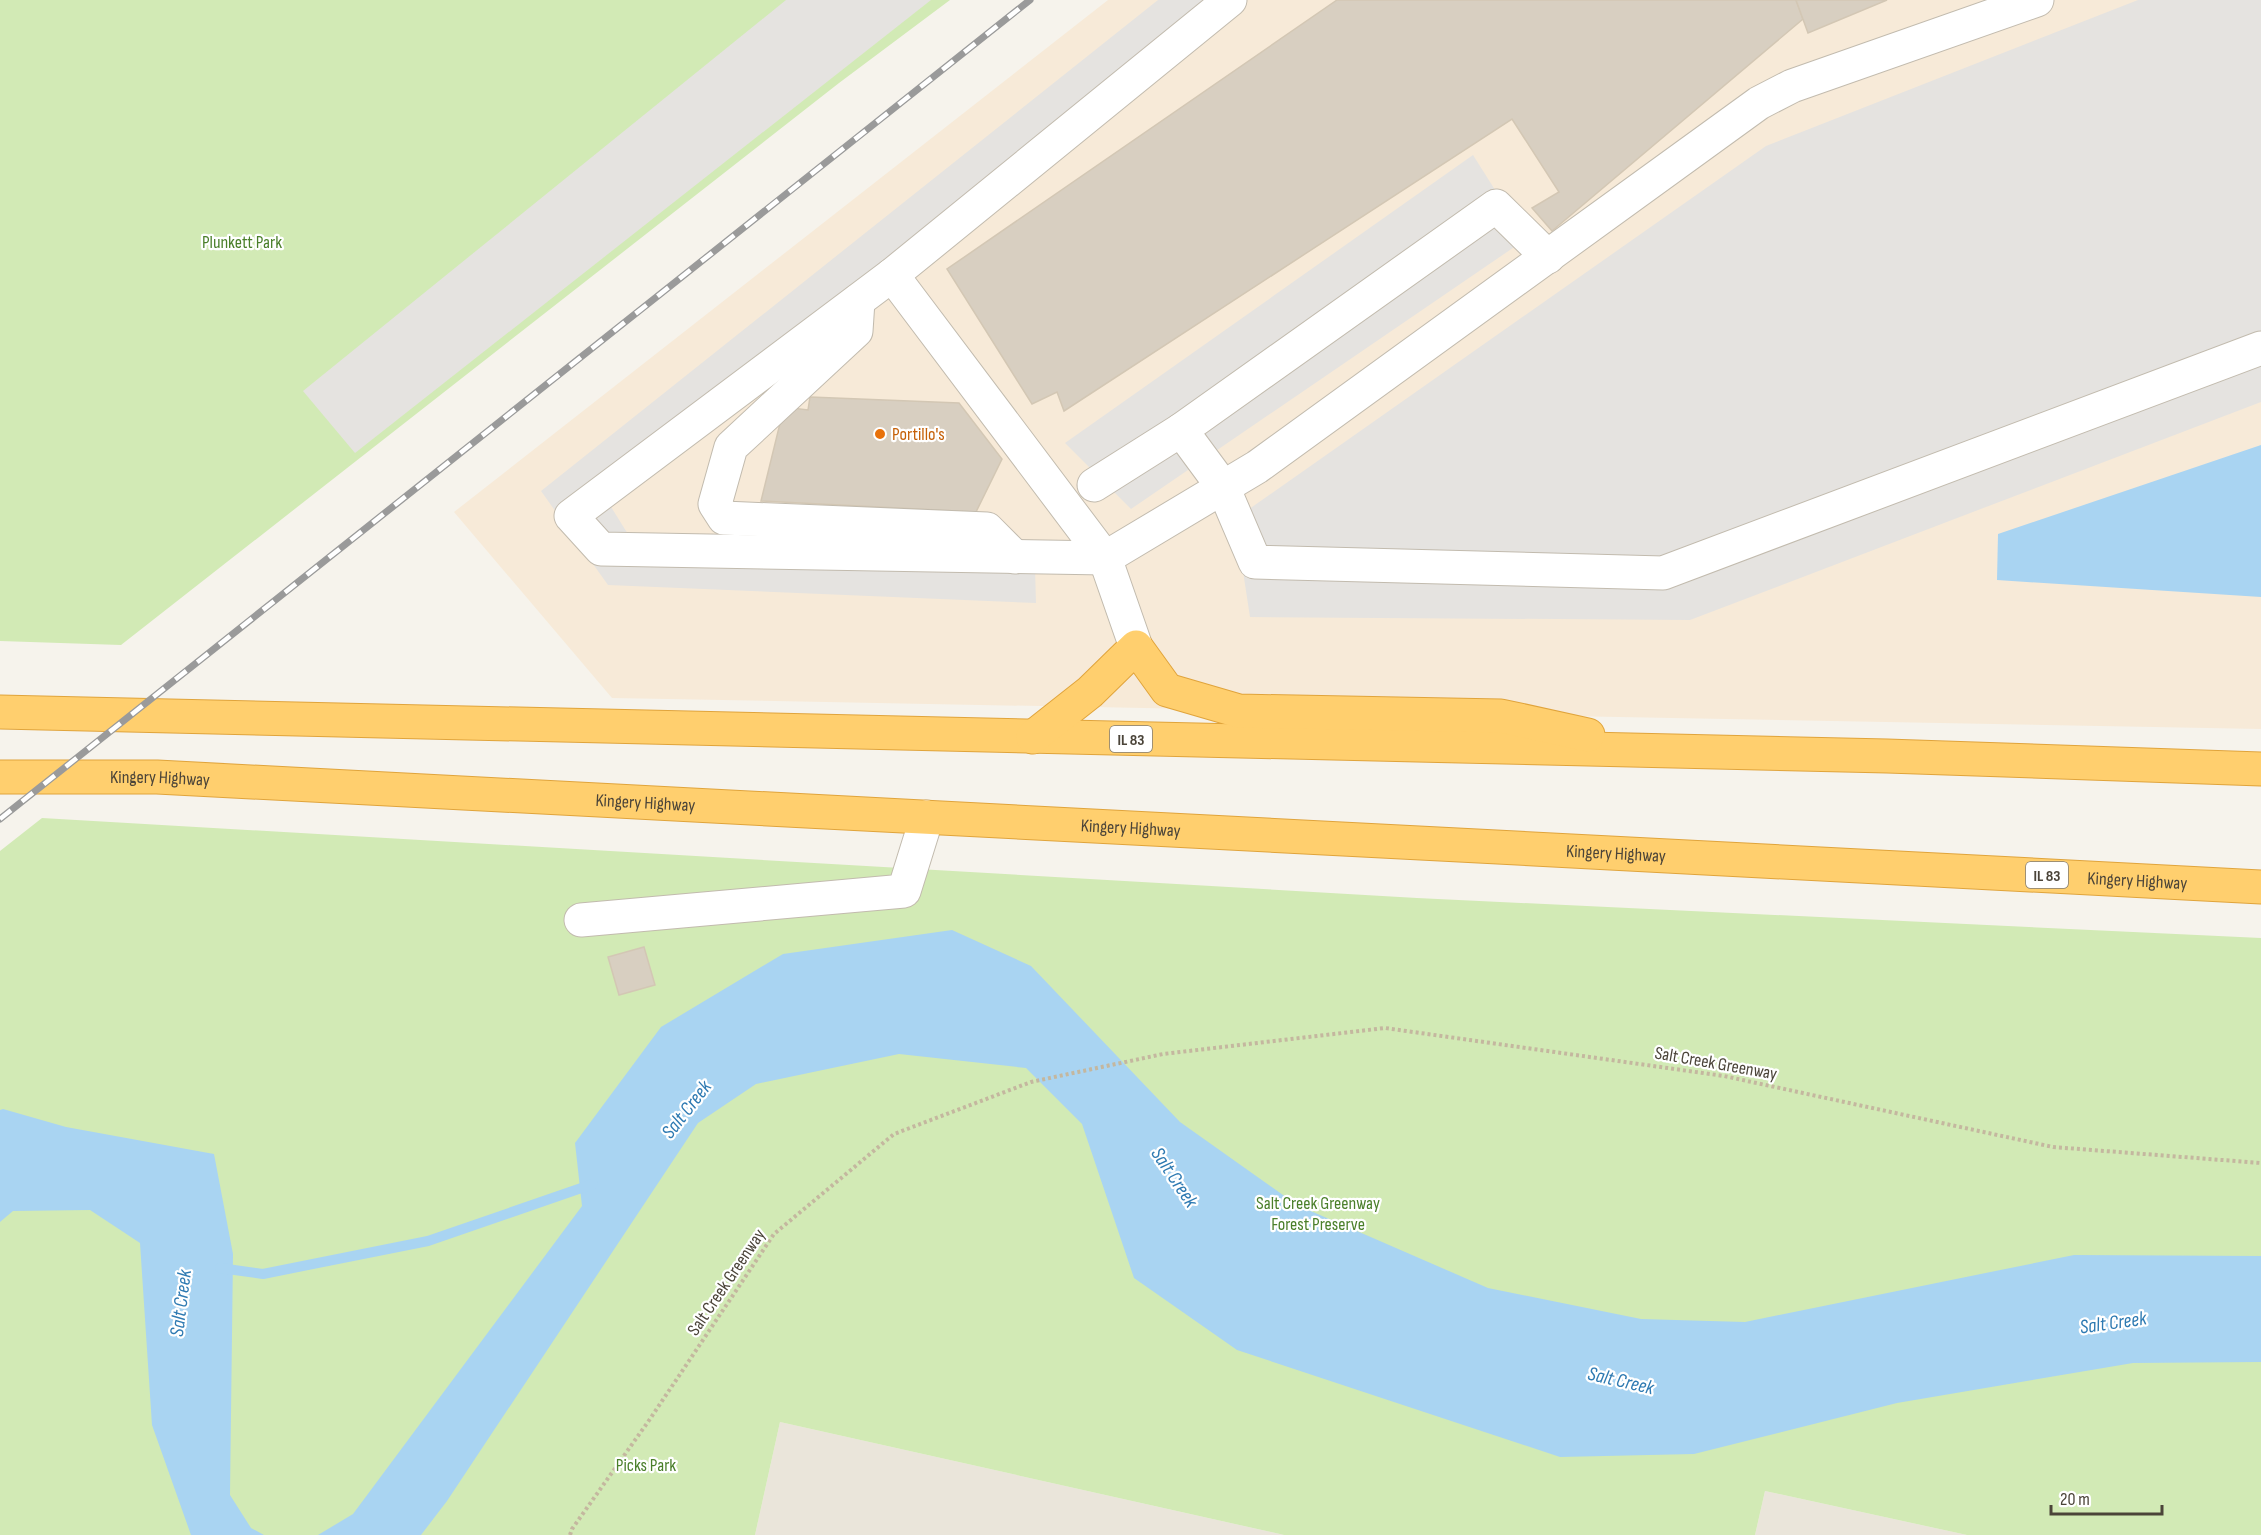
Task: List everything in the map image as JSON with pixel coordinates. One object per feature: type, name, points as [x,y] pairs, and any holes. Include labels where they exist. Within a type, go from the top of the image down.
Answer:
[{"type":"highway","points":[[1033,737],[1090,692],[1136,647],[1167,690],[1239,711],[1501,716],[1656,751]]},
{"type":"highway","name":"IL 83","points":[[0,712],[1656,751],[2261,769]]},
{"type":"highway","name":"Kingery Highway","points":[[0,777],[157,777],[2261,887]]},
{"type":"lane","points":[[1230,0],[892,275],[571,516],[601,549],[1105,558],[1257,467],[1767,99],[1792,86],[2037,0]]},
{"type":"lane","points":[[1094,485],[1181,430],[1496,206],[1548,257]]},
{"type":"lane","points":[[892,275],[1105,558],[1136,647]]},
{"type":"lane","points":[[858,301],[856,331],[730,447],[716,504],[724,518],[987,529],[1015,557]]},
{"type":"lane","points":[[1181,430],[1223,487],[1255,562],[1663,573],[2261,348]]},
{"type":"lane","points":[[581,920],[904,891],[927,817]]},
{"type":"path","name":"Salt Creek Greenway","points":[[570,1535],[774,1234],[894,1134],[1031,1082],[1163,1054],[1385,1028],[1724,1076],[2053,1147],[2261,1163]]},
{"type":"shaded area","points":[[786,0],[931,0],[355,453],[303,391]]},
{"type":"shaded area","points":[[1108,0],[2261,0],[2261,729],[612,698],[454,512]]},
{"type":"shaded area","points":[[1158,0],[1229,0],[603,494],[636,547],[1035,568],[1036,603],[608,585],[541,491]]},
{"type":"shaded area","points":[[2138,0],[2261,0],[2261,402],[1690,620],[1250,617],[1235,519],[1766,146]]},
{"type":"shaded area","points":[[1473,155],[1526,239],[1131,509],[1065,443]]},
{"type":"shaded area","points":[[780,1422],[1284,1535],[755,1535]]},
{"type":"shaded area","points":[[1765,1491],[1967,1535],[1755,1535]]},
{"type":"green space","name":"Plunkett Park","points":[[0,0],[950,0],[839,83],[121,645],[0,641]]},
{"type":"green space","name":"Salt Creek Greenway Forest Preserve","points":[[42,818],[1417,898],[2261,938],[2261,1535],[1967,1535],[1765,1491],[1755,1535],[1284,1535],[780,1422],[755,1535],[0,1535],[0,851]]},
{"type":"water","points":[[2261,445],[2261,597],[1997,580],[1998,534]]},
{"type":"water","name":"Salt Creek","points":[[952,930],[1031,966],[1180,1122],[1297,1205],[1488,1288],[1641,1319],[1745,1322],[2074,1255],[2261,1256],[2261,1362],[2133,1363],[1897,1403],[1694,1454],[1560,1457],[1237,1350],[1134,1278],[1082,1124],[1026,1068],[899,1054],[756,1084],[698,1123],[447,1501],[421,1535],[318,1535],[353,1514],[582,1206],[575,1143],[661,1027],[783,954]]},
{"type":"water","name":"Salt Creek","points":[[0,1110],[66,1127],[214,1154],[233,1254],[230,1495],[251,1528],[264,1535],[191,1535],[152,1425],[140,1243],[90,1210],[13,1211],[0,1222]]},
{"type":"building","points":[[1337,0],[1796,0],[1803,19],[1552,231],[1532,208],[1559,192],[1512,119],[1064,411],[1057,392],[1032,404],[947,269]]},
{"type":"building","points":[[1796,0],[1887,0],[1808,33]]},
{"type":"building","name":"Portillo's","points":[[810,397],[959,403],[1002,459],[976,512],[761,501],[784,407],[808,410]]},
{"type":"building","points":[[644,947],[655,985],[619,995],[608,957]]},
{"type":"waterway","points":[[220,1268],[263,1274],[428,1241],[593,1184]]},
{"type":"railway","points":[[0,819],[1030,0]]},
{"type":"place","name":"Portillo's","points":[[880,434]]},
{"type":"park label","name":"Picks Park","points":[[646,1465]]}]
